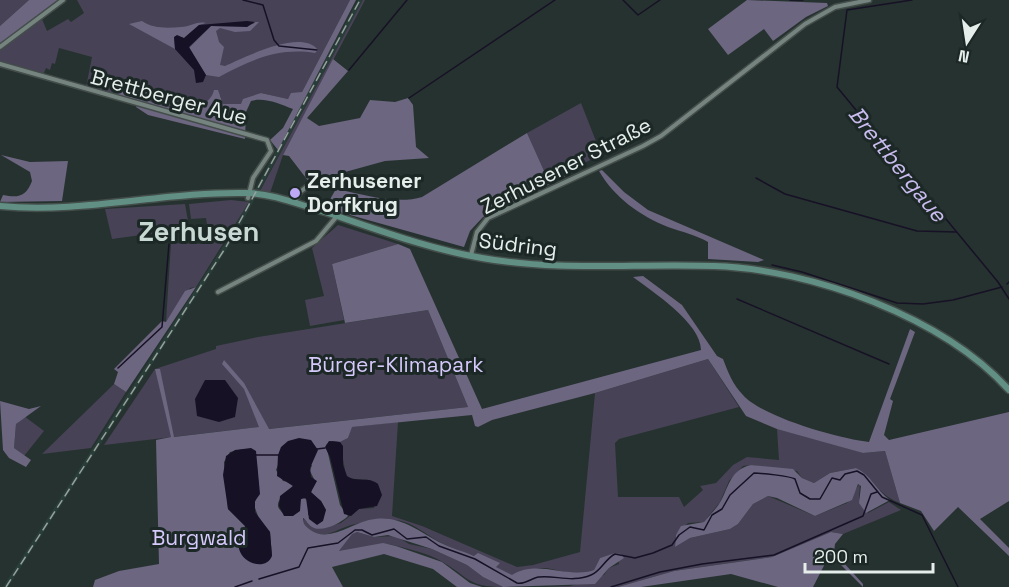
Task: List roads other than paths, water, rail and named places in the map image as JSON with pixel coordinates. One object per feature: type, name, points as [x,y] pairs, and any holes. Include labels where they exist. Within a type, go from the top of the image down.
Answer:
[{"type":"main road","name":"Südring","points":[[0,206],[46,208],[248,196],[294,203],[471,256],[578,268],[712,266],[756,268],[790,275],[872,302],[917,321],[980,362],[1009,390]]},
{"type":"street","points":[[0,46],[63,0]]},
{"type":"street","name":"Zerhusener Straße","points":[[471,256],[477,232],[488,218],[661,136],[804,24],[835,8],[869,0]]},
{"type":"street","name":"Brettberger Aue","points":[[0,64],[267,140],[271,152],[253,178],[248,196]]},
{"type":"street","points":[[294,203],[300,192],[313,183]]},
{"type":"street","points":[[218,292],[316,241],[327,231],[337,216]]},
{"type":"waterway","points":[[243,0],[263,5],[274,40],[279,46],[317,50]]},
{"type":"waterway","points":[[349,70],[407,0]]},
{"type":"waterway","points":[[409,98],[555,0]]},
{"type":"waterway","name":"Brettbergaue","points":[[623,0],[638,15],[660,0]]},
{"type":"waterway","name":"Brettbergaue","points":[[790,0],[803,0]]},
{"type":"waterway","name":"Brettbergaue","points":[[912,0],[847,10],[837,87],[998,282],[1009,299]]},
{"type":"waterway","points":[[756,178],[785,194],[917,231],[956,232]]},
{"type":"waterway","points":[[118,368],[162,327],[169,244]]},
{"type":"waterway","points":[[772,265],[802,272],[897,303],[923,304],[953,300],[1002,287]]},
{"type":"waterway","points":[[737,299],[889,364]]},
{"type":"waterway","points":[[317,449],[325,448]]},
{"type":"waterway","points":[[256,455],[278,455]]},
{"type":"waterway","points":[[259,579],[299,567],[308,548],[338,543],[355,530],[362,530],[372,535],[394,529],[407,539],[426,537],[439,546],[475,559],[517,583],[539,577],[571,579],[584,577],[594,573],[615,554],[635,558],[672,545],[679,535],[690,527],[704,530],[712,515],[722,509],[730,495],[754,473],[795,479],[800,493],[810,499],[820,499],[832,478],[840,480],[845,474],[857,471],[864,475],[882,497],[922,515],[958,587]]},
{"type":"waterway","points":[[611,587],[660,572],[774,555],[863,516],[871,494],[877,492]]},
{"type":"waterway","points":[[235,587],[252,581]]},
{"type":"railway","points":[[6,587],[226,247],[360,0]]},
{"type":"place","name":"Zerhusener Dorfkrug","points":[[295,193]]},
{"type":"district","name":"Zerhusen","points":[[199,232]]},
{"type":"park label","name":"Bürger-Klimapark","points":[[396,365]]},
{"type":"park label","name":"Burgwald","points":[[199,538]]}]
